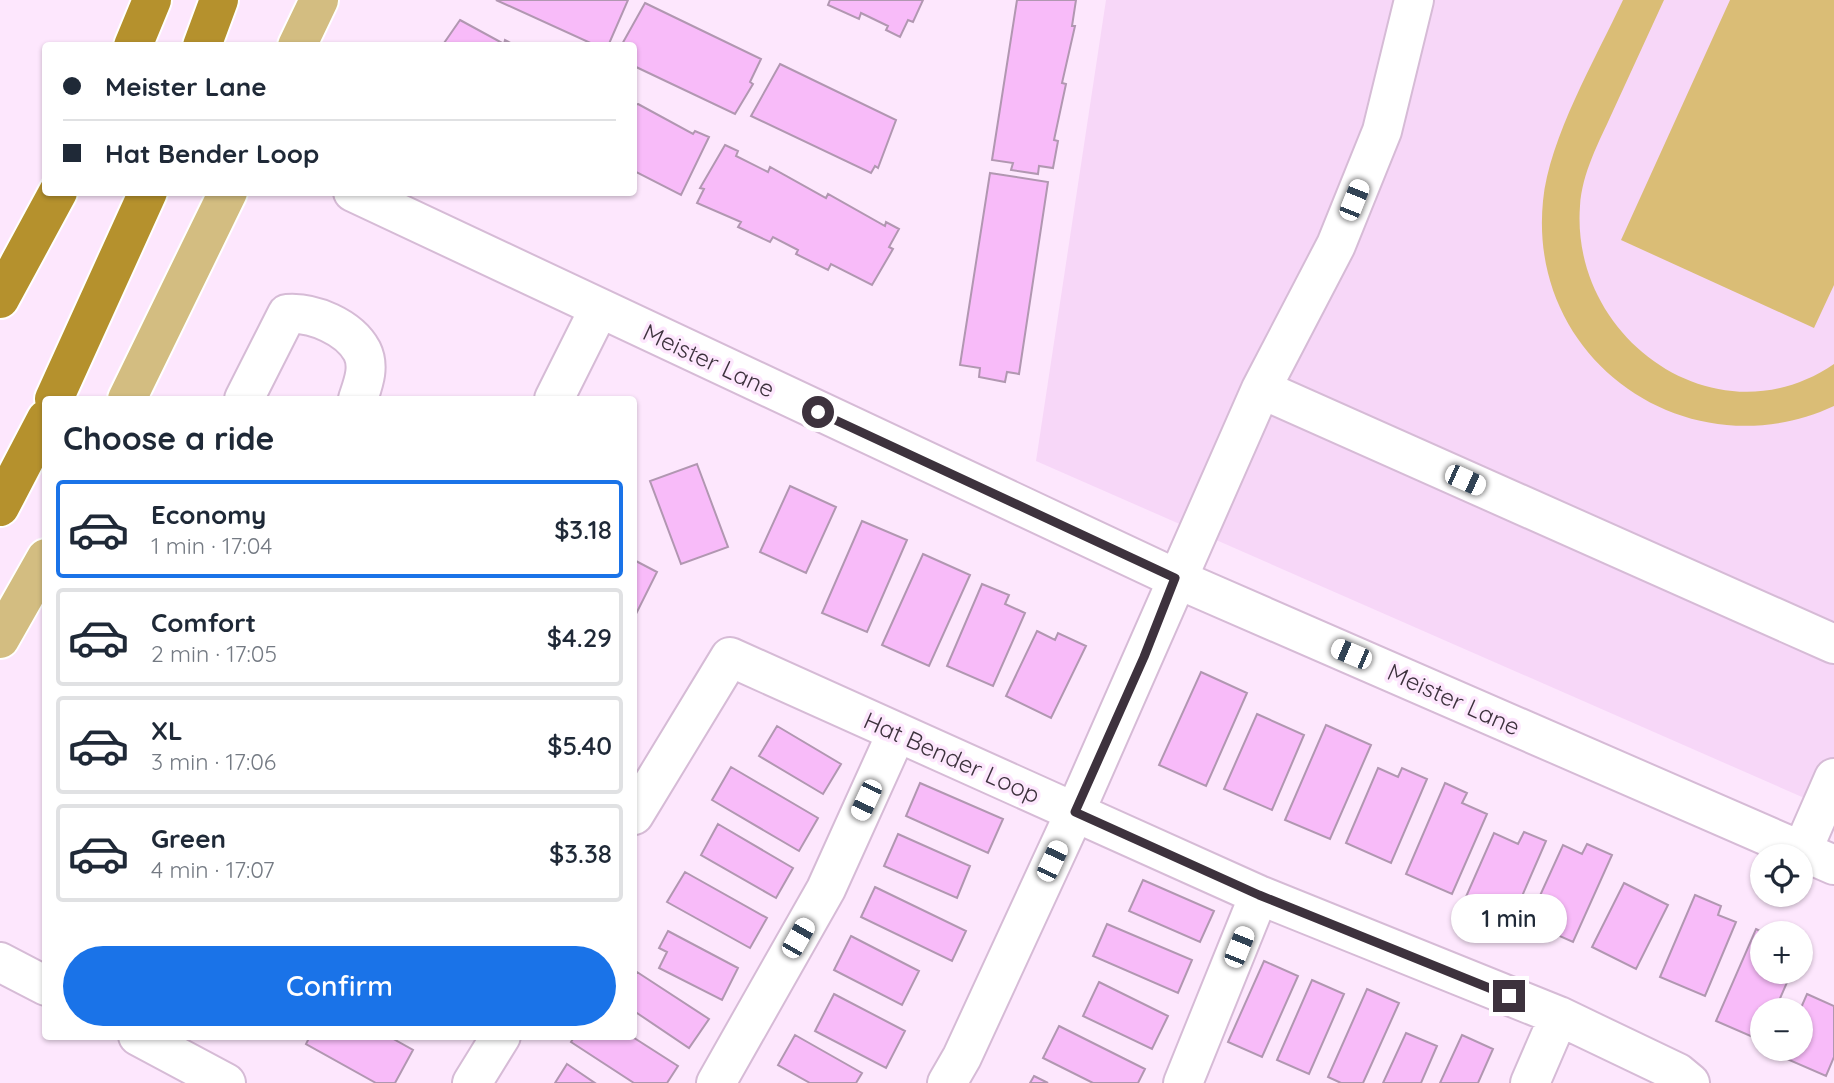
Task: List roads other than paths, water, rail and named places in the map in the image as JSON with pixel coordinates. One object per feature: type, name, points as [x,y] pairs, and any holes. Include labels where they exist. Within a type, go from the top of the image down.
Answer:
[{"type":"highway","points":[[135,42],[152,0]]},
{"type":"highway","points":[[203,42],[219,0]]},
{"type":"highway","points":[[0,299],[56,196]]},
{"type":"highway","points":[[55,396],[146,196]]},
{"type":"highway","points":[[0,507],[42,427]]},
{"type":"main road","points":[[299,42],[319,0]]},
{"type":"main road","points":[[129,396],[226,196]]},
{"type":"main road","points":[[0,639],[42,565]]},
{"type":"street","points":[[947,1083],[962,1057],[1075,812],[1144,657],[1175,578],[1261,388],[1336,245],[1382,131],[1414,0]]},
{"type":"street","name":"Meister Lane","points":[[361,196],[1175,578],[1818,858]]},
{"type":"street","points":[[556,396],[599,309]]},
{"type":"street","points":[[246,396],[287,314],[304,313],[342,330],[362,352],[366,376],[359,396]]},
{"type":"street","points":[[1261,388],[1834,644]]},
{"type":"street","name":"Hat Bender Loop","points":[[637,810],[730,657],[1259,895],[1559,1016],[1678,1073],[1690,1083]]},
{"type":"street","points":[[716,1083],[825,889],[897,733]]},
{"type":"street","points":[[1818,858],[1834,778]]},
{"type":"street","points":[[1193,1080],[1259,895]]},
{"type":"street","points":[[0,962],[42,984]]},
{"type":"street","points":[[1530,1083],[1559,1016]]},
{"type":"street","points":[[156,1040],[187,1047],[226,1083]]},
{"type":"street","points":[[472,1083],[499,1040]]}]
